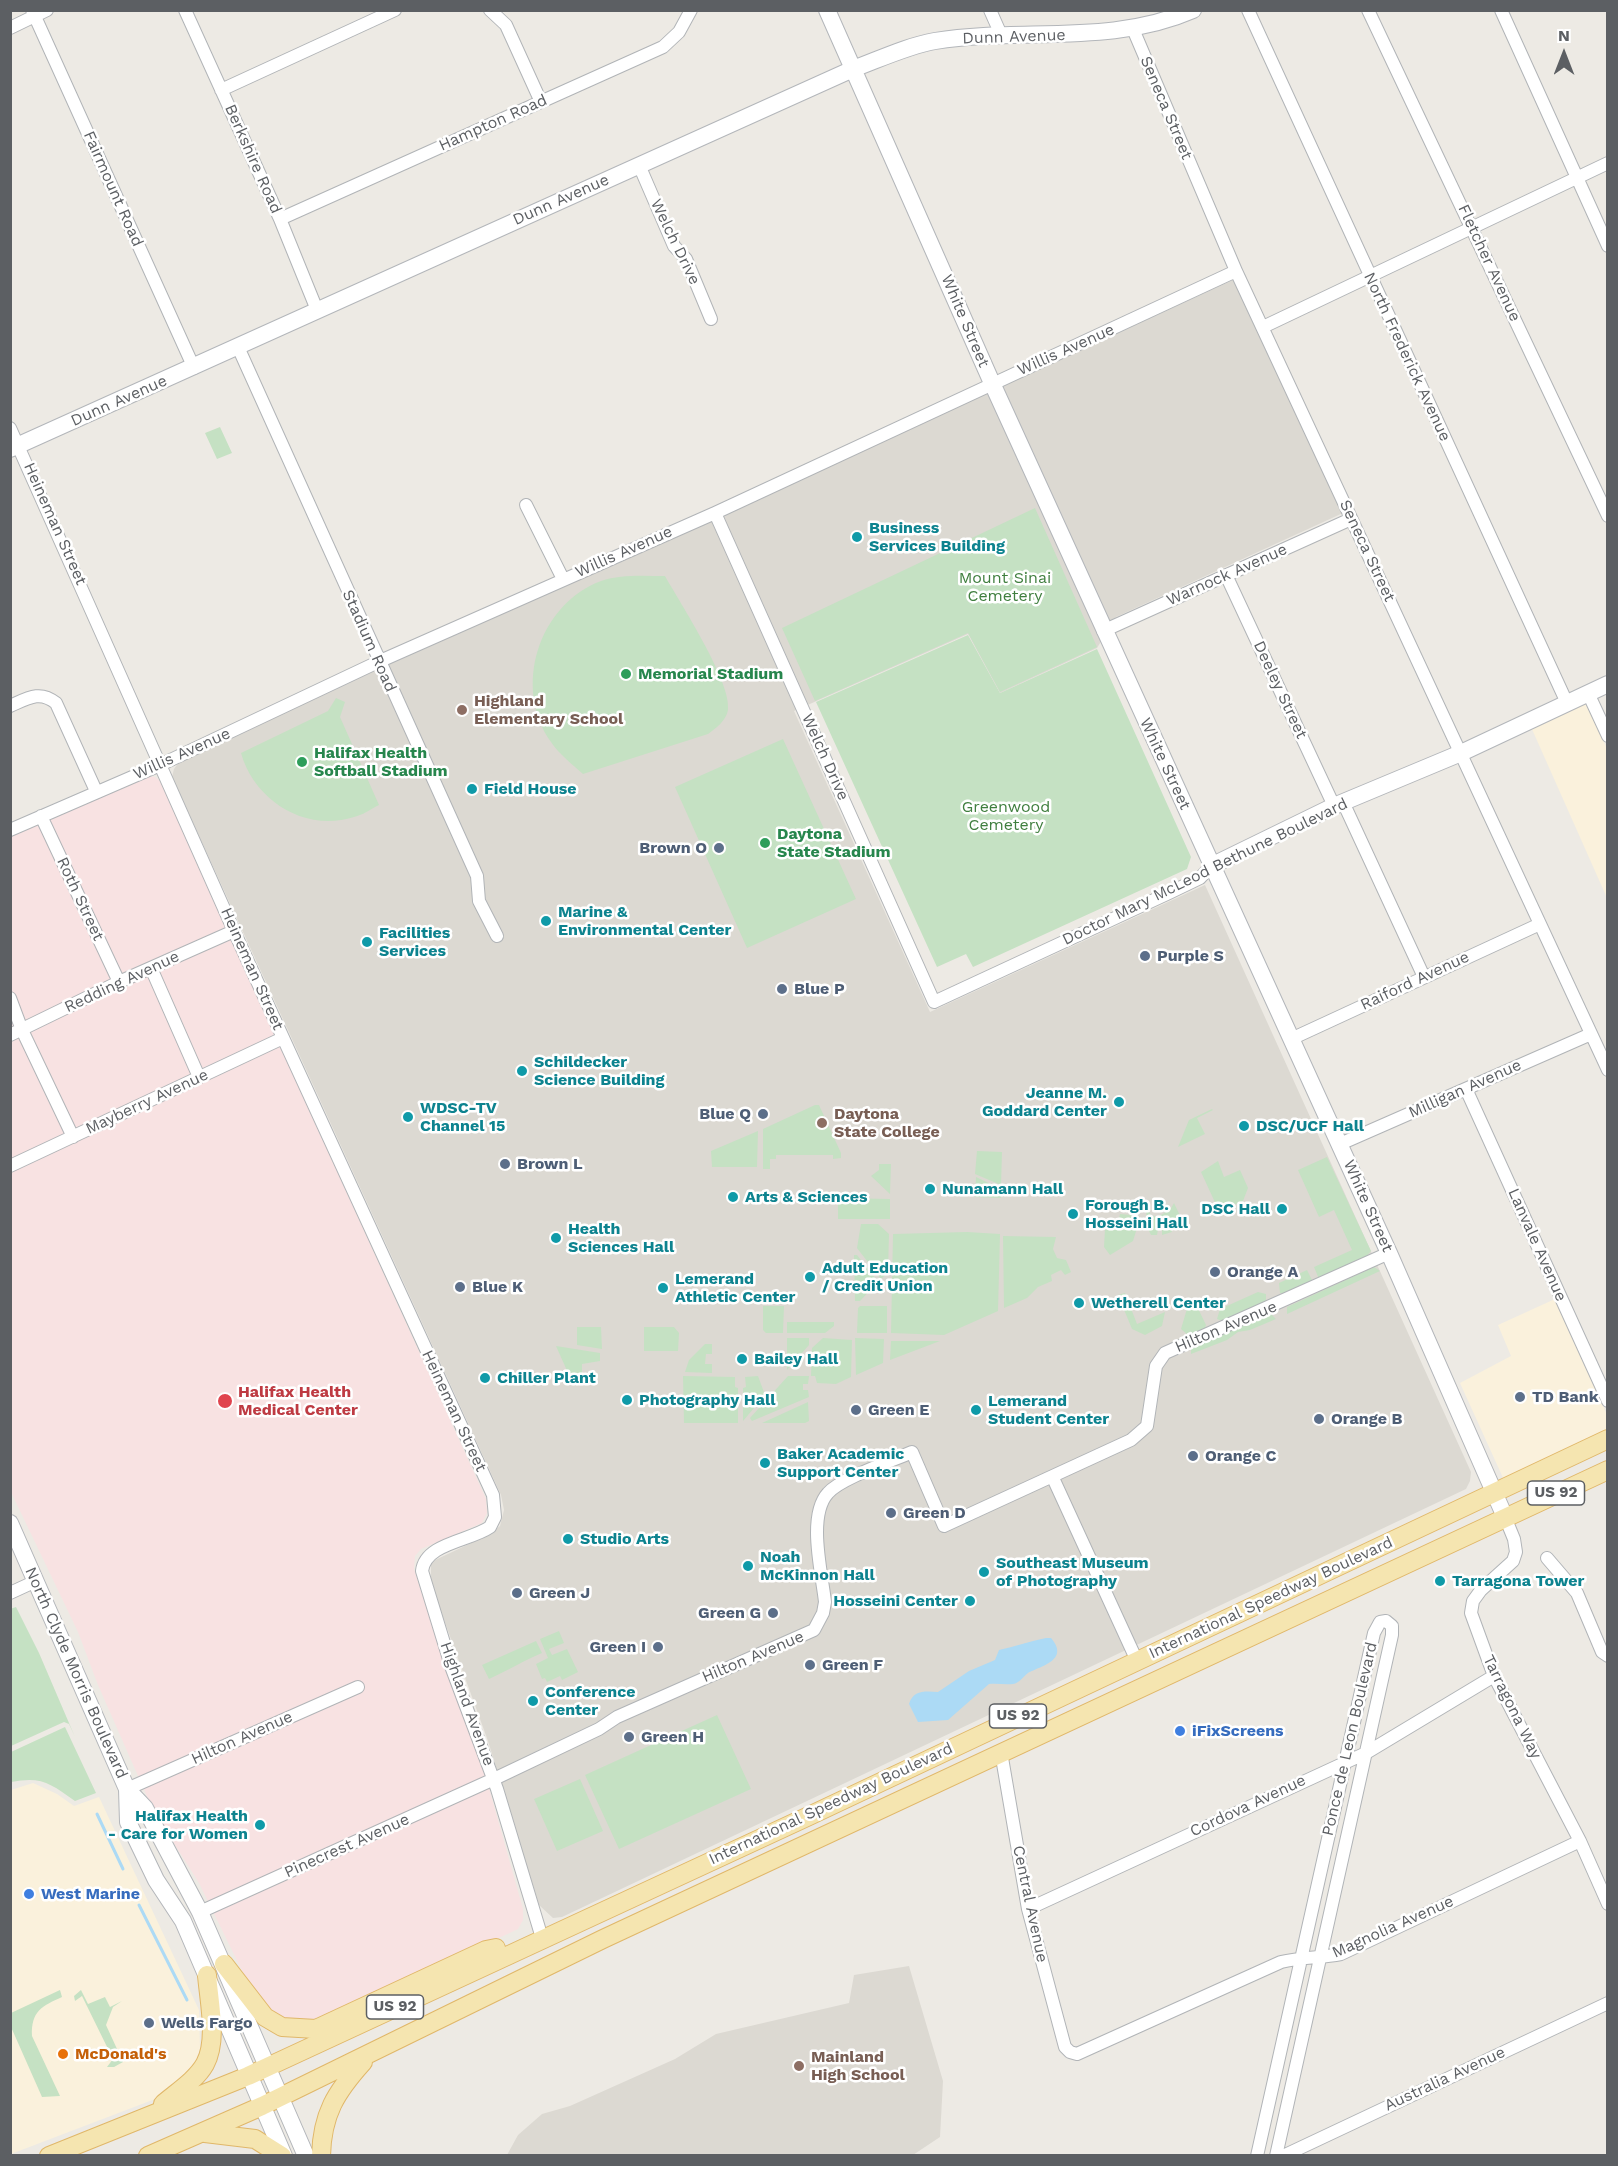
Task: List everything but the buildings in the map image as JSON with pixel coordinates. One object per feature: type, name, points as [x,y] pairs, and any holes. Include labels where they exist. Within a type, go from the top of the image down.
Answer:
[{"type":"main road","name":"White Street","points":[[827,10],[1103,631],[1340,1144],[1505,1517]]},
{"type":"main road","name":"Dunn Avenue","points":[[15,447],[853,69],[933,41],[1133,29],[1193,10]]},
{"type":"main road","name":"Doctor Mary McLeod Bethune Boulevard","points":[[1212,866],[1339,804],[1461,753],[1608,684]]},
{"type":"main road","name":"International Speedway Boulevard","points":[[49,2156],[248,2076],[809,1816],[1608,1439]]},
{"type":"main road","name":"International Speedway Boulevard","points":[[148,2156],[262,2106],[708,1890],[1608,1470]]},
{"type":"main road","name":"North Clyde Morris Boulevard","points":[[10,1523],[127,1789],[145,1808],[200,1912],[306,2156]]},
{"type":"main road","points":[[1187,1666],[1191,1651],[1198,1646],[1293,1599],[1316,1577]]},
{"type":"main road","points":[[1001,1752],[1016,1734],[1104,1693],[1121,1682],[1137,1661]]},
{"type":"main road","name":"North Clyde Morris Boulevard","points":[[127,1789],[128,1822],[156,1880],[183,1921],[283,2156]]},
{"type":"main road","points":[[708,1890],[711,1878],[717,1870],[801,1831],[809,1816]]},
{"type":"main road","points":[[224,1964],[265,2017],[282,2027],[316,2029],[486,1950],[542,1938]]},
{"type":"main road","points":[[152,2113],[195,2077],[206,2064],[211,2042],[207,1975]]},
{"type":"main road","points":[[321,2156],[322,2132],[329,2108],[341,2087],[370,2054]]},
{"type":"main road","points":[[203,2133],[255,2139],[283,2156]]},
{"type":"street","points":[[10,28],[34,13],[47,10]]},
{"type":"street","name":"Berkshire Road","points":[[185,10],[280,219],[317,310]]},
{"type":"street","points":[[221,90],[395,10]]},
{"type":"street","points":[[490,10],[506,25],[541,102]]},
{"type":"street","name":"Hampton Road","points":[[280,219],[663,47],[679,32],[691,10]]},
{"type":"street","points":[[990,10],[1002,37]]},
{"type":"street","name":"North Frederick Avenue","points":[[1248,10],[1567,703]]},
{"type":"street","name":"Fletcher Avenue","points":[[1368,10],[1608,516]]},
{"type":"street","points":[[1501,10],[1608,246]]},
{"type":"street","name":"Fairmount Road","points":[[34,13],[194,368]]},
{"type":"street","name":"Seneca Street","points":[[1133,29],[1236,271],[1608,1070]]},
{"type":"street","points":[[1263,327],[1368,274],[1608,163]]},
{"type":"street","name":"Welch Drive","points":[[639,165],[674,246],[686,259],[711,320]]},
{"type":"street","name":"Willis Avenue","points":[[10,830],[160,765],[378,662],[715,513],[1236,271]]},
{"type":"street","name":"Stadium Road","points":[[238,347],[378,662],[477,876],[480,902],[496,936]]},
{"type":"street","name":"Heineman Street","points":[[10,428],[15,447],[234,931],[335,1146],[425,1351],[463,1427],[493,1495],[495,1508]]},
{"type":"street","points":[[526,504],[563,579]]},
{"type":"street","name":"Welch Drive","points":[[715,513],[934,1002]]},
{"type":"street","name":"Warnock Avenue","points":[[1103,631],[1352,519]]},
{"type":"street","name":"Deeley Street","points":[[1226,575],[1424,976]]},
{"type":"street","points":[[1588,693],[1608,736]]},
{"type":"street","points":[[10,706],[39,694],[48,696],[56,703],[96,791]]},
{"type":"street","name":"Roth Street","points":[[41,816],[119,982]]},
{"type":"street","name":"Doctor Mary McLeod Bethune Boulevard","points":[[934,1002],[1200,878],[1212,866]]},
{"type":"street","name":"Raiford Avenue","points":[[1291,1039],[1539,924]]},
{"type":"street","name":"Redding Avenue","points":[[16,1032],[119,982],[234,931]]},
{"type":"street","points":[[151,969],[199,1077]]},
{"type":"street","points":[[10,998],[16,1032],[73,1137]]},
{"type":"street","name":"Milligan Avenue","points":[[1340,1144],[1591,1034]]},
{"type":"street","name":"Mayberry Avenue","points":[[10,1166],[283,1038]]},
{"type":"street","name":"Lanvale Avenue","points":[[1466,1089],[1608,1401]]},
{"type":"street","name":"Hilton Avenue","points":[[494,1779],[599,1730],[617,1717],[814,1630],[824,1613],[825,1602],[817,1535],[820,1506],[828,1493],[841,1483],[912,1452],[944,1526],[1053,1478],[1131,1440],[1147,1426],[1156,1366],[1165,1353],[1389,1253]]},
{"type":"street","points":[[1053,1478],[1137,1661]]},
{"type":"street","name":"Highland Avenue","points":[[495,1508],[490,1527],[431,1553],[423,1561],[422,1571],[452,1669],[494,1779],[542,1938]]},
{"type":"street","name":"Tarragona Way","points":[[1505,1517],[1514,1539],[1516,1552],[1513,1561],[1481,1590],[1471,1606],[1494,1676],[1580,1841],[1608,1904]]},
{"type":"street","points":[[1548,1558],[1576,1593],[1602,1652],[1608,1656]]},
{"type":"street","points":[[10,1593],[36,1581]]},
{"type":"street","name":"Ponce de Leon Boulevard","points":[[1257,2156],[1374,1633],[1380,1622],[1386,1621],[1392,1626],[1392,1635],[1276,2156]]},
{"type":"street","name":"Cordova Avenue","points":[[1028,1909],[1366,1753],[1494,1676]]},
{"type":"street","name":"Hilton Avenue","points":[[127,1789],[358,1687]]},
{"type":"street","name":"Central Avenue","points":[[1001,1752],[1028,1909],[1065,2047],[1070,2052]]},
{"type":"street","name":"Pinecrest Avenue","points":[[200,1912],[494,1779]]},
{"type":"street","name":"Magnolia Avenue","points":[[1070,2052],[1077,2054],[1281,1962],[1300,1957],[1320,1958],[1341,1954],[1580,1841]]},
{"type":"street","name":"Australia Avenue","points":[[1283,2156],[1608,2003]]},
{"type":"shaded area","name":"Daytona State College","points":[[1233,280],[1343,513],[1116,617],[1097,648],[1000,693],[968,634],[794,711],[930,1012],[1205,885],[1471,1472],[1470,1481],[1466,1489],[562,1917],[553,1918],[539,1905],[488,1741],[431,1584],[431,1562],[488,1535],[500,1526],[504,1510],[501,1495],[172,777],[174,769],[181,759],[629,554],[739,507]]},
{"type":"shaded area","points":[[1586,701],[1607,749],[1607,898],[1531,727]]},
{"type":"shaded area","name":"Halifax Health Medical Center","points":[[148,776],[160,781],[486,1499],[487,1513],[482,1523],[421,1549],[415,1556],[414,1569],[446,1669],[485,1774],[523,1909],[523,1920],[518,1929],[327,2019],[302,2023],[287,2020],[269,2009],[250,1987],[199,1883],[153,1810],[98,1685],[78,1632],[11,1492],[11,837]]},
{"type":"shaded area","points":[[1555,1299],[1607,1415],[1607,1431],[1504,1480],[1460,1383],[1511,1356],[1498,1325]]},
{"type":"shaded area","points":[[33,1783],[57,1794],[74,1806],[99,1797],[199,2010],[200,2049],[195,2065],[163,2096],[11,2154],[11,1790]]},
{"type":"shaded area","name":"Mainland High School","points":[[909,1966],[943,2081],[940,2137],[913,2155],[507,2155],[518,2135],[542,2114],[570,2106],[675,2059],[716,2034],[849,2003],[854,1975]]},
{"type":"green space","points":[[220,427],[232,453],[217,459],[205,433]]},
{"type":"green space","name":"Mount Sinai Cemetery","points":[[1035,508],[1097,647],[1000,692],[968,633],[815,701],[782,628]]},
{"type":"green space","name":"Memorial Stadium","points":[[665,576],[714,662],[727,697],[727,714],[720,724],[708,734],[583,774],[554,746],[539,720],[534,697],[533,673],[538,650],[548,628],[562,608],[579,592],[601,581],[616,577]]},
{"type":"green space","name":"Greenwood Cemetery","points":[[968,635],[1000,693],[1097,649],[1191,857],[1187,869],[973,967],[966,954],[937,967],[816,702]]},
{"type":"green space","name":"Halifax Health Softball Stadium","points":[[336,698],[345,702],[340,717],[379,805],[354,817],[336,821],[300,816],[284,809],[257,785],[241,753],[328,711]]},
{"type":"green space","name":"Daytona State Stadium","points":[[783,739],[856,899],[747,948],[675,787]]},
{"type":"green space","points":[[819,1105],[841,1153],[841,1158],[833,1159],[833,1155],[776,1155],[776,1159],[770,1159],[770,1169],[763,1169],[763,1129]]},
{"type":"green space","points":[[1212,1109],[1197,1118],[1205,1134],[1178,1147],[1189,1120]]},
{"type":"green space","points":[[758,1131],[757,1167],[712,1167],[711,1151]]},
{"type":"green space","points":[[977,1151],[1002,1152],[1001,1185],[975,1174]]},
{"type":"green space","points":[[1327,1157],[1371,1251],[1365,1258],[1319,1279],[1314,1267],[1352,1250],[1334,1210],[1319,1217],[1298,1170]]},
{"type":"green space","points":[[1218,1161],[1224,1177],[1240,1170],[1248,1188],[1243,1201],[1219,1211],[1201,1172]]},
{"type":"green space","points":[[879,1164],[891,1164],[890,1194],[871,1176],[879,1170]]},
{"type":"green space","points":[[976,1177],[1001,1189],[1001,1198],[975,1197]]},
{"type":"green space","points":[[838,1198],[890,1199],[890,1219],[838,1219]]},
{"type":"green space","points":[[1174,1203],[1185,1226],[1178,1229],[1175,1225],[1170,1227],[1172,1232],[1162,1235],[1162,1230],[1158,1230],[1157,1235],[1151,1235],[1147,1227],[1146,1206],[1151,1215],[1157,1217],[1170,1210]]},
{"type":"green space","points":[[1134,1209],[1137,1228],[1133,1241],[1110,1255],[1104,1247],[1105,1229],[1118,1223],[1120,1214],[1131,1215]]},
{"type":"green space","points":[[861,1224],[878,1224],[889,1234],[888,1272],[881,1279],[857,1248]]},
{"type":"green space","points":[[967,1232],[1000,1234],[998,1311],[944,1335],[891,1333],[893,1234]]},
{"type":"green space","points":[[1003,1236],[1056,1237],[1053,1249],[1057,1258],[1066,1260],[1071,1272],[1065,1275],[1061,1270],[1051,1275],[1052,1281],[1038,1287],[1027,1298],[1004,1308]]},
{"type":"green space","points":[[854,1255],[857,1255],[878,1282],[860,1301],[855,1301]]},
{"type":"green space","points":[[1374,1267],[1380,1271],[1287,1314],[1287,1307]]},
{"type":"green space","points":[[1307,1270],[1313,1282],[1287,1294],[1280,1293],[1279,1283]]},
{"type":"green space","points":[[1258,1292],[1266,1294],[1266,1302],[1222,1321],[1217,1319],[1220,1309]]},
{"type":"green space","points":[[1125,1293],[1137,1324],[1165,1312],[1162,1326],[1145,1335],[1132,1329],[1118,1295]]},
{"type":"green space","points":[[1194,1300],[1206,1325],[1205,1328],[1188,1335],[1181,1329],[1189,1302]]},
{"type":"green space","points":[[763,1306],[784,1306],[783,1333],[766,1333],[763,1330]]},
{"type":"green space","points":[[860,1306],[887,1306],[887,1333],[857,1333]]},
{"type":"green space","points":[[1271,1314],[1276,1319],[1250,1330],[1238,1332],[1227,1340],[1191,1354],[1191,1347]]},
{"type":"green space","points":[[787,1322],[834,1322],[834,1326],[825,1333],[787,1333]]},
{"type":"green space","points":[[577,1327],[601,1327],[602,1349],[577,1345]]},
{"type":"green space","points":[[644,1327],[674,1327],[679,1333],[678,1351],[644,1351]]},
{"type":"green space","points":[[787,1338],[809,1338],[809,1345],[787,1370]]},
{"type":"green space","points":[[823,1338],[852,1340],[851,1377],[836,1384],[817,1383],[815,1376],[811,1376],[812,1348]]},
{"type":"green space","points":[[855,1338],[884,1339],[883,1363],[856,1375]]},
{"type":"green space","points":[[891,1341],[940,1341],[890,1360]]},
{"type":"green space","points":[[705,1344],[712,1344],[712,1354],[706,1354],[705,1364],[712,1364],[712,1373],[685,1372],[689,1360]]},
{"type":"green space","points":[[556,1346],[600,1353],[600,1361],[582,1364],[582,1384],[573,1384]]},
{"type":"green space","points":[[683,1376],[735,1377],[735,1387],[738,1388],[738,1423],[684,1423]]},
{"type":"green space","points":[[758,1376],[765,1395],[743,1421],[745,1377]]},
{"type":"green space","points":[[788,1376],[809,1376],[808,1384],[803,1384],[803,1390],[808,1390],[809,1397],[752,1421],[750,1418]]},
{"type":"green space","points":[[808,1402],[809,1421],[805,1423],[762,1423]]},
{"type":"green space","points":[[16,1607],[39,1653],[75,1737],[69,1724],[64,1722],[11,1746],[10,1609]]},
{"type":"green space","points":[[559,1631],[564,1643],[549,1649],[552,1655],[567,1649],[578,1672],[562,1680],[560,1676],[547,1682],[545,1678],[542,1679],[536,1664],[548,1658],[540,1639]]},
{"type":"green space","points":[[536,1641],[542,1653],[489,1679],[482,1665]]},
{"type":"green space","points":[[717,1715],[751,1789],[619,1849],[585,1775]]},
{"type":"green space","points":[[65,1727],[96,1793],[75,1801],[45,1783],[30,1780],[11,1782],[11,1752]]},
{"type":"green space","points":[[580,1779],[603,1831],[557,1851],[534,1799]]},
{"type":"green space","points":[[60,1990],[62,1997],[39,2010],[33,2021],[32,2036],[60,2096],[42,2097],[11,2027],[11,2013]]},
{"type":"green space","points":[[81,1990],[88,2004],[105,1997],[110,2007],[122,2001],[113,2007],[106,2025],[123,2062],[114,2067],[107,2067],[113,2059],[82,1996],[75,2001],[74,1996]]},
{"type":"water","points":[[1051,1638],[1057,1652],[1056,1657],[1046,1665],[1028,1673],[1015,1683],[989,1684],[948,1720],[918,1722],[909,1704],[913,1696],[924,1692],[938,1692],[969,1671],[995,1660],[999,1650]]},
{"type":"waterway","points":[[97,1814],[123,1869]]},
{"type":"waterway","points":[[139,1905],[187,2000]]},
{"type":"place","name":"Business Services Building","points":[[857,537]]},
{"type":"place","name":"Memorial Stadium","points":[[626,674]]},
{"type":"place","name":"Highland Elementary School","points":[[462,710]]},
{"type":"place","name":"Halifax Health Softball Stadium","points":[[302,762]]},
{"type":"place","name":"Field House","points":[[472,789]]},
{"type":"place","name":"Daytona State Stadium","points":[[765,843]]},
{"type":"place","name":"Brown O","points":[[719,848]]},
{"type":"place","name":"Marine & Environmental Center","points":[[546,921]]},
{"type":"place","name":"Facilities Services","points":[[367,942]]},
{"type":"place","name":"Purple S","points":[[1145,956]]},
{"type":"place","name":"Blue P","points":[[782,989]]},
{"type":"place","name":"Schildecker Science Building","points":[[522,1071]]},
{"type":"place","name":"Jeanne M. Goddard Center","points":[[1119,1102]]},
{"type":"place","name":"Blue Q","points":[[763,1114]]},
{"type":"place","name":"WDSC-TV Channel 15","points":[[408,1117]]},
{"type":"place","name":"Daytona State College","points":[[822,1123]]},
{"type":"place","name":"DSC/UCF Hall","points":[[1244,1126]]},
{"type":"place","name":"Brown L","points":[[505,1164]]},
{"type":"place","name":"Nunamann Hall","points":[[930,1189]]},
{"type":"place","name":"Arts & Sciences","points":[[733,1197]]},
{"type":"place","name":"DSC Hall","points":[[1282,1209]]},
{"type":"place","name":"Forough B. Hosseini Hall","points":[[1073,1214]]},
{"type":"place","name":"Health Sciences Hall","points":[[556,1238]]},
{"type":"place","name":"Orange A","points":[[1215,1272]]},
{"type":"place","name":"Adult Education / Credit Union","points":[[810,1277]]},
{"type":"place","name":"Blue K","points":[[460,1287]]},
{"type":"place","name":"Lemerand Athletic Center","points":[[663,1288]]},
{"type":"place","name":"Wetherell Center","points":[[1079,1303]]},
{"type":"place","name":"Bailey Hall","points":[[742,1359]]},
{"type":"place","name":"Chiller Plant","points":[[485,1378]]},
{"type":"place","name":"TD Bank","points":[[1520,1397]]},
{"type":"place","name":"Photography Hall","points":[[627,1400]]},
{"type":"place","name":"Halifax Health Medical Center","points":[[225,1401]]},
{"type":"place","name":"Green E","points":[[856,1410]]},
{"type":"place","name":"Lemerand Student Center","points":[[976,1410]]},
{"type":"place","name":"Orange B","points":[[1319,1419]]},
{"type":"place","name":"Orange C","points":[[1193,1456]]},
{"type":"place","name":"Baker Academic Support Center","points":[[765,1463]]},
{"type":"place","name":"Green D","points":[[891,1513]]},
{"type":"place","name":"Studio Arts","points":[[568,1539]]},
{"type":"place","name":"Noah McKinnon Hall","points":[[748,1566]]},
{"type":"place","name":"Southeast Museum of Photography","points":[[984,1572]]},
{"type":"place","name":"Tarragona Tower","points":[[1440,1581]]},
{"type":"place","name":"Green J","points":[[517,1593]]},
{"type":"place","name":"Hosseini Center","points":[[970,1601]]},
{"type":"place","name":"Green G","points":[[773,1613]]},
{"type":"place","name":"Green I","points":[[658,1647]]},
{"type":"place","name":"Green F","points":[[810,1665]]},
{"type":"place","name":"Conference Center","points":[[533,1701]]},
{"type":"place","name":"iFixScreens","points":[[1180,1731]]},
{"type":"place","name":"Green H","points":[[629,1737]]},
{"type":"place","name":"Halifax Health - Care for Women","points":[[260,1825]]},
{"type":"place","name":"West Marine","points":[[29,1894]]},
{"type":"place","name":"Wells Fargo","points":[[149,2023]]},
{"type":"place","name":"McDonald's","points":[[63,2054]]},
{"type":"place","name":"Mainland High School","points":[[799,2066]]}]
